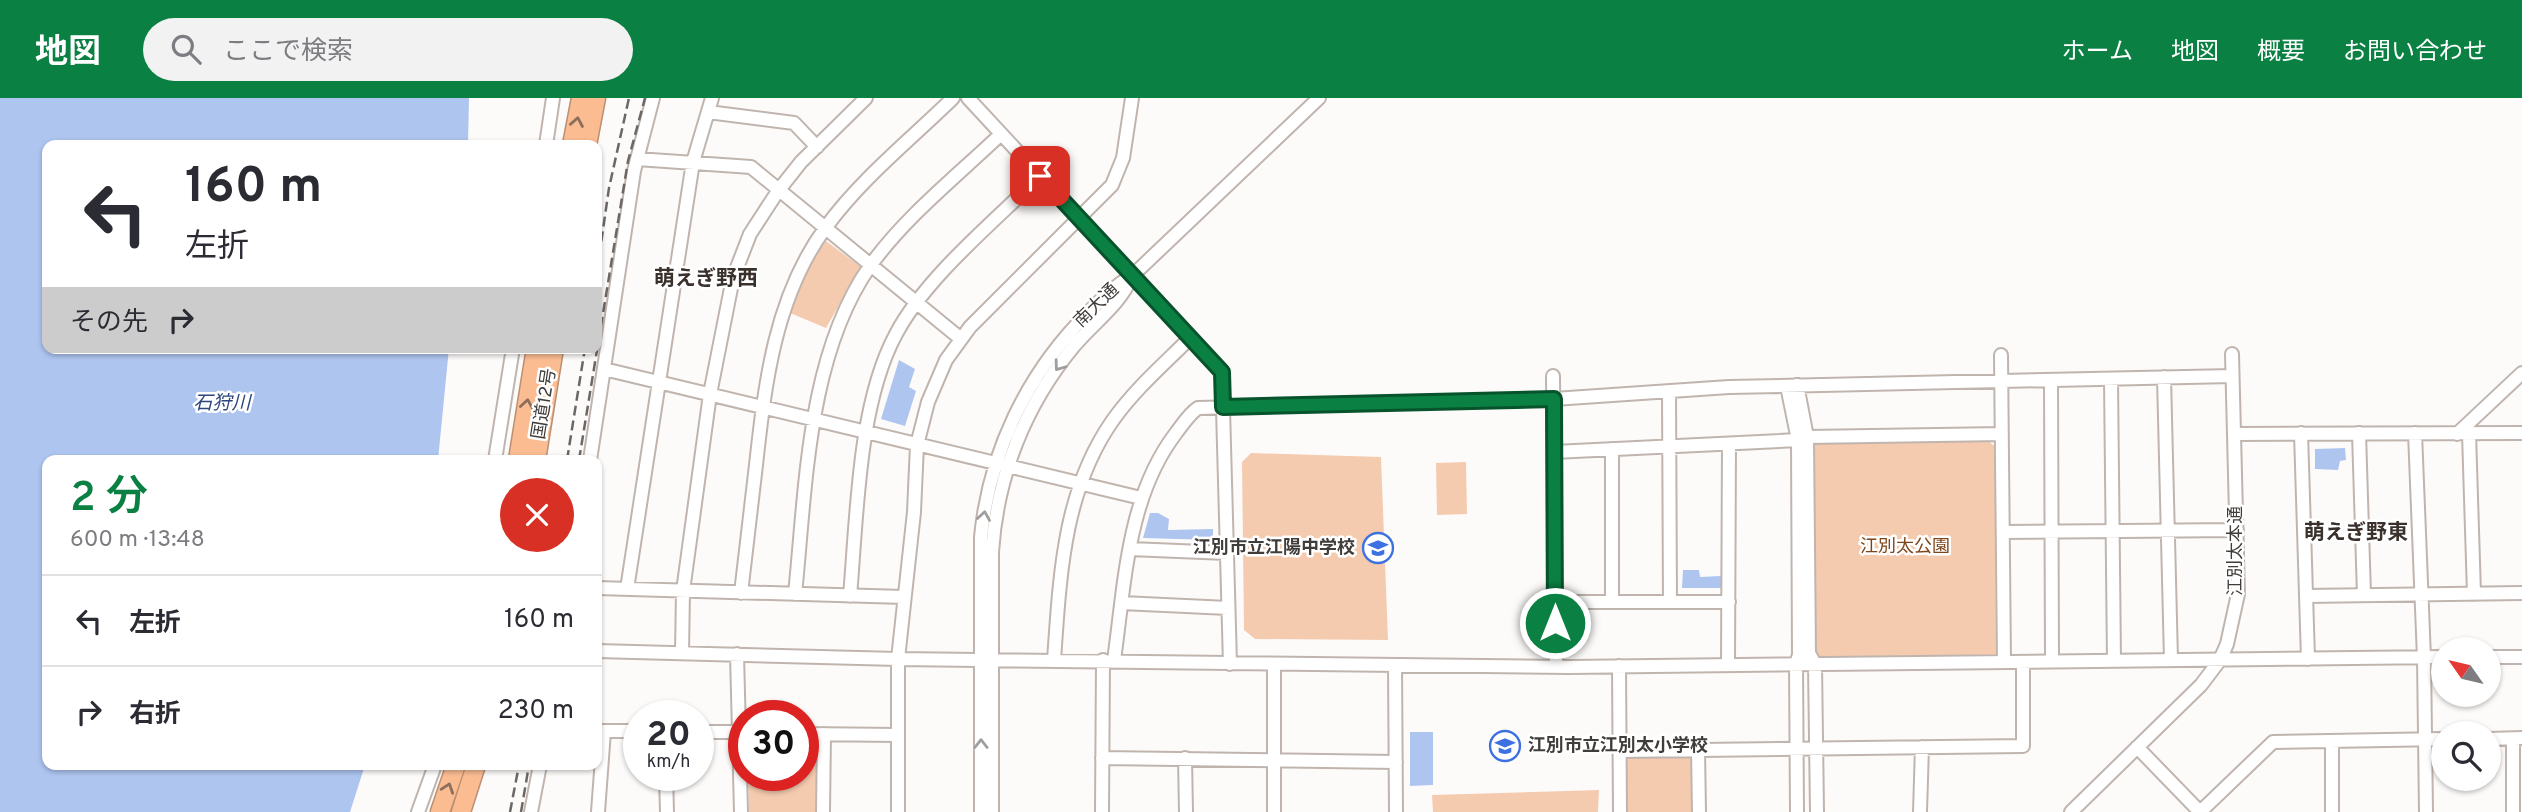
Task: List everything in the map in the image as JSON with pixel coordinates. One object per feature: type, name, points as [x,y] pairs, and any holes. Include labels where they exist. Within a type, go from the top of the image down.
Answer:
[{"type":"highway","points":[[573,140],[581,98]]},
{"type":"highway","points":[[588,140],[596,98]]},
{"type":"highway","name":"国道12号","points":[[518,455],[535,354]]},
{"type":"highway","name":"国道12号","points":[[537,455],[553,354]]},
{"type":"highway","points":[[440,812],[454,770]]},
{"type":"highway","points":[[461,812],[474,770]]},
{"type":"street","points":[[547,140],[553,98]]},
{"type":"street","points":[[591,455],[638,159],[653,98]]},
{"type":"street","points":[[627,589],[693,162],[712,98]]},
{"type":"street","points":[[741,593],[762,407],[785,304],[798,272],[824,229],[854,193],[953,98]]},
{"type":"street","points":[[968,98],[1222,372],[1230,664]]},
{"type":"street","points":[[898,812],[898,659],[914,512],[917,445],[928,402],[937,377],[978,318],[1106,193],[1117,176],[1123,158],[1132,98]]},
{"type":"street","name":"南大通","points":[[992,812],[981,537],[986,499],[1002,466],[1017,411],[1048,359],[1069,333],[1117,284],[1132,276],[1319,98]]},
{"type":"street","points":[[682,653],[683,591],[710,394],[733,278],[750,234],[778,191],[864,99]]},
{"type":"street","points":[[708,111],[794,123],[817,147]]},
{"type":"street","points":[[795,594],[814,419],[838,324],[870,266],[900,230],[1001,134]]},
{"type":"street","points":[[638,159],[751,167],[961,339]]},
{"type":"street","points":[[849,596],[866,432],[875,390],[895,334],[943,271],[1040,176]]},
{"type":"street","points":[[1054,660],[1063,552],[1080,483],[1096,447],[1113,420],[1137,391],[1190,338]]},
{"type":"street","points":[[496,455],[512,354]]},
{"type":"street","name":"江別太本通","points":[[2071,812],[2201,685],[2220,660],[2227,644],[2238,594],[2232,354]]},
{"type":"street","points":[[2001,355],[2004,662]]},
{"type":"street","points":[[604,369],[1141,498]]},
{"type":"street","points":[[2474,594],[2463,434],[2522,373]]},
{"type":"street","points":[[1553,376],[1556,667]]},
{"type":"street","points":[[1102,812],[1102,758],[1108,660],[1122,603],[1141,498],[1161,455],[1198,408],[1554,399],[1792,386],[2232,376]]},
{"type":"street","points":[[2164,377],[2171,660]]},
{"type":"street","points":[[2111,379],[2113,661]]},
{"type":"street","points":[[2051,380],[2052,662]]},
{"type":"street","points":[[1792,386],[1802,439],[1809,653],[1815,664],[1817,812]]},
{"type":"street","points":[[1669,391],[1670,602]]},
{"type":"street","points":[[2234,433],[2522,433]]},
{"type":"street","points":[[2301,433],[2308,659]]},
{"type":"street","points":[[2359,433],[2364,595]]},
{"type":"street","points":[[2415,433],[2424,658],[2426,812]]},
{"type":"street","points":[[1554,452],[1802,439],[2002,434]]},
{"type":"street","points":[[1797,812],[1796,664],[1799,655],[1802,439]]},
{"type":"street","points":[[1728,665],[1730,444]]},
{"type":"street","points":[[1612,449],[1612,602]]},
{"type":"street","points":[[2003,532],[2237,530]]},
{"type":"street","points":[[1130,549],[1227,553]]},
{"type":"street","points":[[602,588],[904,597]]},
{"type":"street","points":[[2306,596],[2522,593]]},
{"type":"street","points":[[1555,601],[1729,602]]},
{"type":"street","points":[[1122,603],[1228,607]]},
{"type":"street","points":[[602,651],[898,659],[1556,667],[2431,658]]},
{"type":"street","points":[[737,654],[739,700]]},
{"type":"street","points":[[2501,657],[2522,657]]},
{"type":"street","name":"南大通","points":[[981,812],[986,659]]},
{"type":"street","points":[[1620,751],[2023,746],[2023,662]]},
{"type":"street","points":[[1274,664],[1274,812]]},
{"type":"street","points":[[1395,665],[1396,812]]},
{"type":"street","points":[[1619,666],[1620,812]]},
{"type":"street","points":[[602,731],[623,731]]},
{"type":"street","points":[[819,734],[898,736]]},
{"type":"street","points":[[823,812],[824,734]]},
{"type":"street","points":[[2513,812],[2517,738]]},
{"type":"street","points":[[2137,747],[2200,812],[2273,742],[2431,740]]},
{"type":"street","points":[[2332,741],[2332,812]]},
{"type":"street","points":[[1920,812],[1922,747]]},
{"type":"street","points":[[1698,750],[1699,812]]},
{"type":"street","points":[[1102,758],[1396,762]]},
{"type":"street","points":[[1185,758],[1186,812]]},
{"type":"street","points":[[418,812],[433,770]]},
{"type":"street","points":[[531,812],[539,770]]},
{"type":"street","points":[[598,812],[600,770]]},
{"type":"street","points":[[666,791],[667,812]]},
{"type":"street","points":[[741,791],[741,812]]},
{"type":"green space","points":[[826,241],[861,267],[826,328],[790,313],[803,276]]},
{"type":"green space","name":"江別太公園","points":[[1989,441],[1995,447],[1996,658],[1818,659],[1812,443]]},
{"type":"green space","points":[[1251,453],[1381,457],[1388,640],[1255,639],[1244,630],[1242,462]]},
{"type":"green space","points":[[1466,462],[1467,514],[1437,515],[1436,463]]},
{"type":"green space","points":[[1692,755],[1691,812],[1626,812],[1626,756]]},
{"type":"green space","points":[[1599,790],[1598,812],[1433,812],[1432,795]]},
{"type":"green space","points":[[748,791],[816,791],[816,812],[749,812]]},
{"type":"water","name":"石狩川","points":[[0,98],[469,98],[468,140],[42,140],[42,354],[448,354],[438,455],[42,455],[42,770],[363,770],[350,812],[0,812]]},
{"type":"water","points":[[899,360],[915,369],[909,387],[916,391],[905,426],[881,419]]},
{"type":"water","points":[[2345,448],[2346,460],[2340,461],[2338,470],[2315,469],[2315,449]]},
{"type":"water","points":[[1150,513],[1158,513],[1169,519],[1168,530],[1213,529],[1213,540],[1143,538]]},
{"type":"water","points":[[1683,570],[1699,570],[1700,577],[1721,576],[1721,588],[1682,588]]},
{"type":"water","points":[[1410,732],[1433,732],[1433,785],[1410,786]]},
{"type":"railway","points":[[602,236],[609,188],[629,98]]},
{"type":"railway","points":[[602,320],[628,161],[645,98]]},
{"type":"railway","points":[[568,455],[584,354]]},
{"type":"railway","points":[[580,455],[596,354]]},
{"type":"railway","points":[[510,812],[518,770]]},
{"type":"railway","points":[[521,812],[528,770]]},
{"type":"place","name":"江別市立江陽中学校","points":[[1378,548]]},
{"type":"place","name":"江別市立江別太小学校","points":[[1505,746]]},
{"type":"district","name":"萌えぎ野西","points":[[706,279]]},
{"type":"district","name":"萌えぎ野東","points":[[2356,533]]},
{"type":"route","points":[[1040,176],[1222,372],[1223,407],[1554,399],[1555,623]]}]
